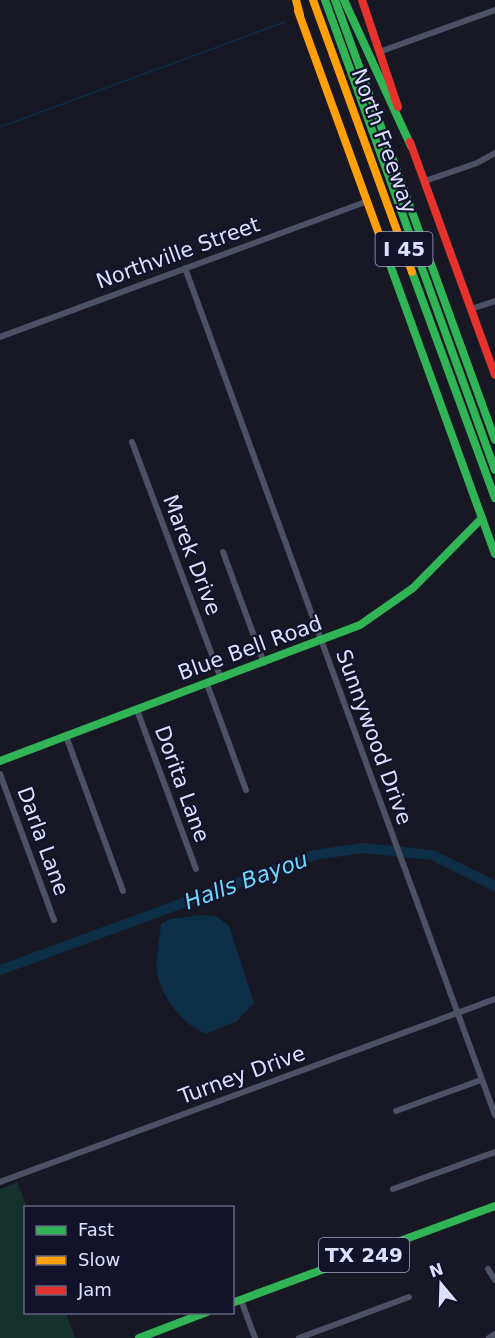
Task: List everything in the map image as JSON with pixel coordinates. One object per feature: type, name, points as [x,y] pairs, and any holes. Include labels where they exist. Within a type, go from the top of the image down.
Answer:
[{"type":"main road","points":[[295,0],[495,554]]},
{"type":"main road","name":"North Freeway","points":[[313,0],[495,498]]},
{"type":"main road","name":"North Freeway","points":[[325,0],[495,470]]},
{"type":"main road","name":"North Freeway","points":[[334,0],[495,441]]},
{"type":"main road","points":[[344,0],[411,146],[495,375]]},
{"type":"main road","points":[[362,0],[411,146]]},
{"type":"main road","name":"Blue Bell Road","points":[[0,760],[322,642],[360,625],[413,588],[482,518]]},
{"type":"main road","name":"TX 249","points":[[237,1302],[495,1206]]},
{"type":"main road","points":[[139,1338],[202,1314]]},
{"type":"street","points":[[379,52],[495,10]]},
{"type":"street","points":[[425,181],[477,163],[495,153]]},
{"type":"street","name":"Northville Street","points":[[0,337],[368,201]]},
{"type":"street","name":"Sunnywood Drive","points":[[185,268],[495,1115]]},
{"type":"street","points":[[471,309],[495,301]]},
{"type":"street","name":"Marek Drive","points":[[132,442],[221,679]]},
{"type":"street","points":[[223,552],[264,663]]},
{"type":"street","points":[[207,684],[246,790]]},
{"type":"street","name":"Dorita Lane","points":[[137,710],[196,869]]},
{"type":"street","points":[[66,736],[123,891]]},
{"type":"street","name":"Darla Lane","points":[[0,774],[54,920]]},
{"type":"street","name":"Turney Drive","points":[[0,1182],[495,999]]},
{"type":"street","points":[[396,1112],[481,1080]]},
{"type":"street","points":[[393,1189],[495,1152]]},
{"type":"street","points":[[488,1269],[495,1280]]},
{"type":"street","points":[[299,1338],[409,1297]]},
{"type":"street","points":[[237,1302],[255,1338]]},
{"type":"street","points":[[489,1338],[495,1334]]},
{"type":"green space","points":[[17,1182],[27,1206],[24,1206],[24,1314],[66,1314],[75,1338],[0,1338],[0,1189]]},
{"type":"water","points":[[200,915],[216,916],[229,926],[254,1003],[237,1021],[206,1034],[176,1011],[165,995],[157,971],[161,924],[170,919]]},
{"type":"waterway","points":[[0,127],[285,22]]},
{"type":"waterway","name":"Halls Bayou","points":[[0,970],[314,855],[363,848],[432,855],[495,886]]},
{"type":"traffic: fast","points":[[325,0],[495,470]]},
{"type":"traffic: fast","points":[[335,0],[495,440]]},
{"type":"traffic: fast","points":[[344,0],[411,146]]},
{"type":"traffic: fast","points":[[384,248],[495,554]]},
{"type":"traffic: fast","points":[[412,272],[495,498]]},
{"type":"traffic: fast","points":[[0,761],[360,625],[413,588],[482,518]]},
{"type":"traffic: fast","points":[[234,1302],[495,1206]]},
{"type":"traffic: fast","points":[[139,1338],[202,1314]]},
{"type":"traffic: slow","points":[[296,0],[300,15]]},
{"type":"traffic: slow","points":[[313,0],[412,272]]},
{"type":"traffic: slow","points":[[298,11],[384,248]]},
{"type":"traffic: jam","points":[[362,0],[398,107]]},
{"type":"traffic: jam","points":[[410,142],[495,375]]}]
